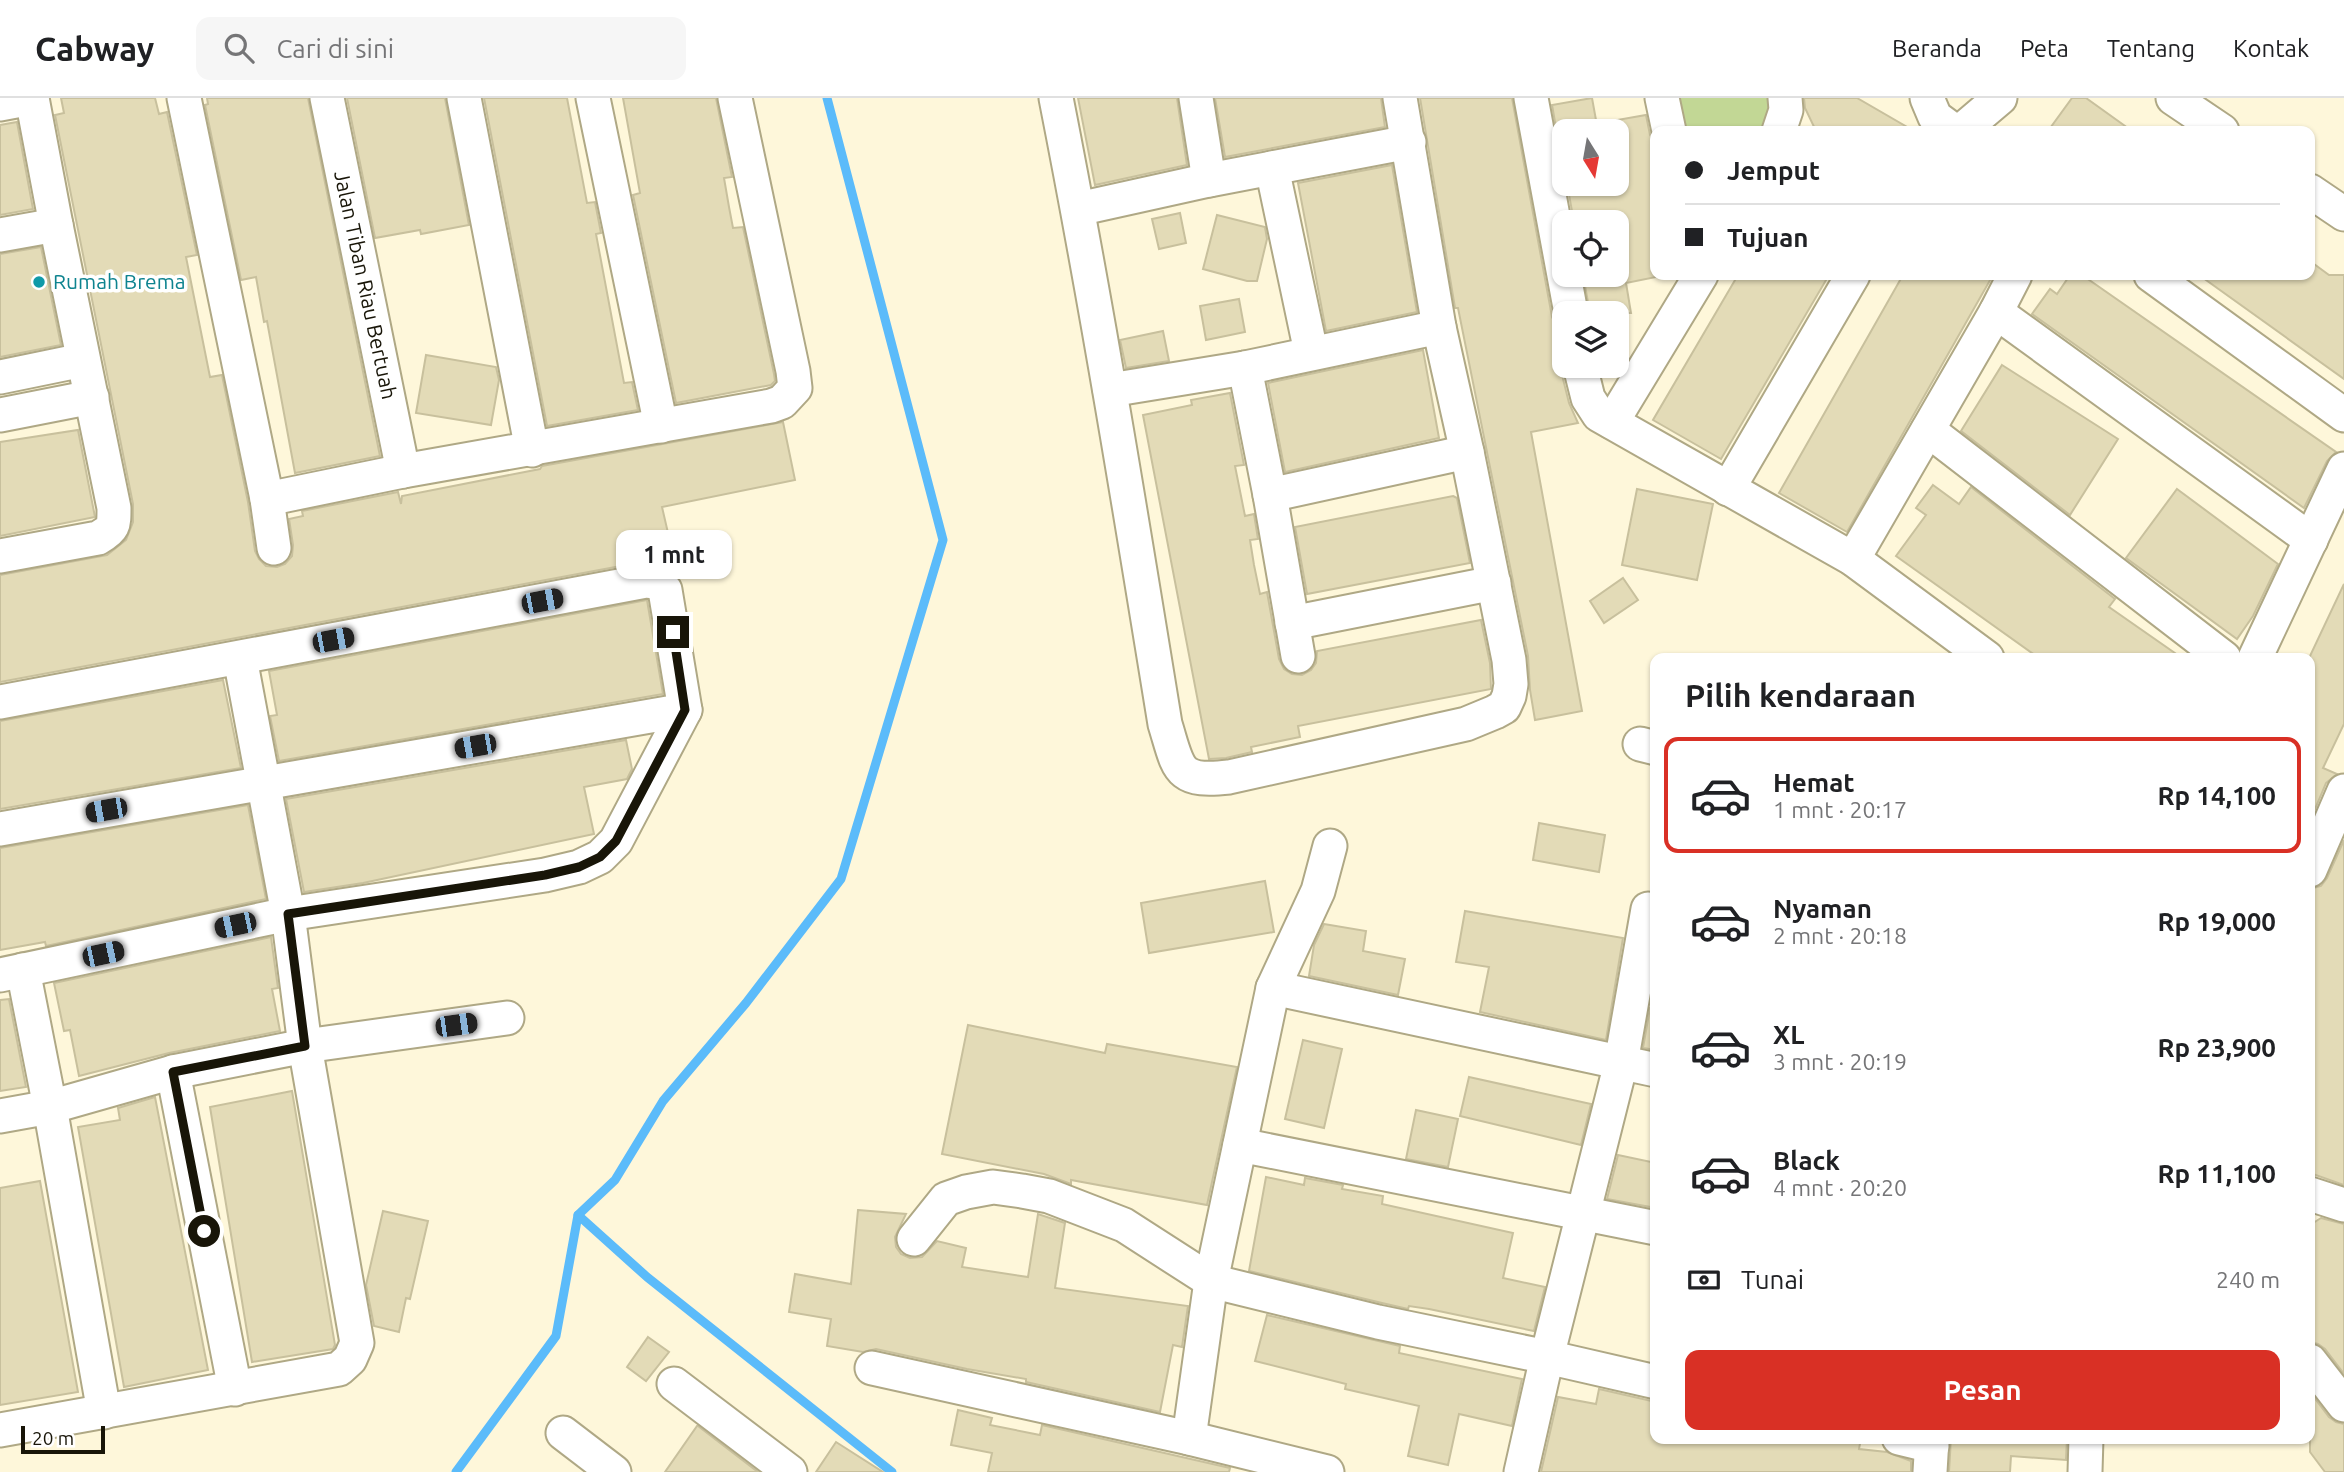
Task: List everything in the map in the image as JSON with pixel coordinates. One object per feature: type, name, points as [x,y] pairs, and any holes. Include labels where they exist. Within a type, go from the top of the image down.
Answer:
[{"type":"street","points":[[0,104],[32,98],[114,508],[114,524],[108,533],[98,538],[0,556]]},
{"type":"street","points":[[184,98],[275,548]]},
{"type":"street","name":"Jalan Tiban Riau Bertuah","points":[[327,98],[403,471]]},
{"type":"street","points":[[464,98],[532,450]]},
{"type":"street","points":[[593,98],[661,425]]},
{"type":"street","points":[[267,499],[403,471],[532,450],[782,402],[794,388],[735,98]]},
{"type":"street","points":[[1056,98],[1110,390],[1166,724],[1178,767],[1187,775],[1205,780],[1229,777],[1466,724],[1504,707],[1509,696],[1509,660],[1439,327],[1400,98]]},
{"type":"street","points":[[1196,98],[1209,180]]},
{"type":"street","points":[[1531,98],[1569,301]]},
{"type":"street","points":[[1662,98],[1668,126]]},
{"type":"street","points":[[1781,126],[1786,110],[1785,98]]},
{"type":"street","points":[[1944,118],[2000,98]]},
{"type":"street","points":[[2173,98],[2215,126]]},
{"type":"street","points":[[1078,209],[1209,180],[1409,142]]},
{"type":"street","points":[[1272,168],[1311,352]]},
{"type":"street","points":[[2315,194],[2344,214]]},
{"type":"street","points":[[0,235],[56,225]]},
{"type":"street","points":[[1612,422],[1698,280]]},
{"type":"street","points":[[1728,489],[1850,280]]},
{"type":"street","points":[[1853,559],[2012,280]]},
{"type":"street","points":[[2158,280],[2344,415]]},
{"type":"street","points":[[1996,312],[2311,540]]},
{"type":"street","points":[[1110,390],[1245,368],[1439,327]]},
{"type":"street","points":[[0,376],[83,360]]},
{"type":"street","points":[[1245,368],[1297,656]]},
{"type":"street","points":[[1584,378],[1592,407],[1599,415],[1853,559],[1980,653]]},
{"type":"street","points":[[0,415],[92,397]]},
{"type":"street","points":[[1928,430],[2218,653]]},
{"type":"street","points":[[1270,495],[1467,452]]},
{"type":"street","points":[[2257,653],[2344,469]]},
{"type":"street","points":[[0,702],[646,581],[656,582],[665,590],[685,710],[616,841],[600,857],[579,867],[545,875],[288,914],[12,972],[50,1107],[104,1412]]},
{"type":"street","points":[[1292,623],[1494,583]]},
{"type":"street","points":[[0,1430],[340,1369],[357,1343],[305,1046],[288,914],[240,658]]},
{"type":"street","points":[[0,829],[685,710]]},
{"type":"street","points":[[2315,858],[2344,791]]},
{"type":"street","points":[[1189,1438],[1211,1281],[1273,988],[1318,891],[1330,846]]},
{"type":"street","points":[[1521,1472],[1621,1063],[1643,908]]},
{"type":"street","points":[[1273,988],[1650,1069]]},
{"type":"street","points":[[0,1116],[50,1107],[173,1072],[305,1046],[507,1018]]},
{"type":"street","points":[[173,1072],[235,1389]]},
{"type":"street","points":[[1240,1145],[1650,1227]]},
{"type":"street","points":[[914,1240],[946,1199],[966,1192],[993,1187],[1049,1196],[1124,1225],[1211,1281],[1378,1322],[1650,1381]]},
{"type":"street","points":[[2315,1196],[2344,1205]]},
{"type":"street","points":[[2315,1367],[2344,1405]]},
{"type":"street","points":[[872,1368],[1189,1438],[1327,1472]]},
{"type":"street","points":[[674,1384],[790,1472]]},
{"type":"street","points":[[563,1433],[614,1472]]},
{"type":"street","points":[[1913,1444],[1931,1452]]},
{"type":"street","points":[[2085,1472],[2086,1444]]},
{"type":"green space","points":[[1645,98],[1767,98],[1775,113],[1768,126],[1655,126]]},
{"type":"building","points":[[61,98],[155,98],[159,114],[167,112],[197,255],[186,257],[210,377],[222,375],[248,502],[255,551],[266,566],[277,567],[285,564],[292,556],[289,519],[303,516],[302,511],[398,492],[401,504],[402,496],[540,469],[542,466],[783,422],[795,480],[662,507],[674,559],[658,563],[642,562],[0,682],[0,575],[107,555],[126,540],[133,522],[133,504],[55,115],[64,113]]},
{"type":"building","points":[[207,98],[308,98],[380,456],[295,473],[267,321],[264,322],[256,277],[241,280],[205,105],[208,104]]},
{"type":"building","points":[[347,98],[445,98],[469,225],[421,234],[420,230],[375,238]]},
{"type":"building","points":[[484,98],[567,98],[587,203],[595,202],[601,233],[596,234],[624,383],[632,382],[638,410],[547,426]]},
{"type":"building","points":[[623,98],[716,98],[732,177],[724,178],[733,228],[743,227],[774,374],[775,381],[771,385],[676,403],[633,195],[640,193]]},
{"type":"building","points":[[1078,98],[1177,98],[1187,165],[1095,185]]},
{"type":"building","points":[[1215,98],[1381,98],[1385,127],[1225,157]]},
{"type":"building","points":[[1420,98],[1512,98],[1552,317],[1552,378],[1563,378],[1569,403],[1578,423],[1531,432],[1582,711],[1535,720],[1528,656],[1458,308],[1455,308]]},
{"type":"building","points":[[1592,98],[1596,119],[1554,119],[1552,105]]},
{"type":"building","points":[[1804,98],[1857,98],[1905,126],[1814,126],[1805,108]]},
{"type":"building","points":[[2072,98],[2086,98],[2125,126],[2052,126]]},
{"type":"building","points":[[1646,115],[1650,135],[1650,278],[1629,282],[1629,210],[1572,210],[1569,196],[1629,196],[1629,119],[1623,119]]},
{"type":"building","points":[[17,122],[33,209],[0,215],[0,125]]},
{"type":"building","points":[[1392,165],[1417,312],[1326,331],[1298,183]]},
{"type":"building","points":[[1180,213],[1186,243],[1159,249],[1152,219]]},
{"type":"building","points":[[1217,215],[1265,227],[1267,239],[1257,281],[1247,281],[1203,269]]},
{"type":"building","points":[[41,247],[61,345],[0,357],[0,254]]},
{"type":"building","points":[[2315,265],[2329,275],[2344,275],[2344,379],[2206,280],[2315,280]]},
{"type":"building","points":[[1735,280],[1826,280],[1721,459],[1653,420]]},
{"type":"building","points":[[1900,280],[1990,280],[1847,532],[1779,493]]},
{"type":"building","points":[[2067,280],[2089,280],[2336,452],[2327,461],[2304,508],[2032,314],[2050,289],[2057,294]]},
{"type":"building","points":[[1585,287],[1627,287],[1629,301],[1588,301]]},
{"type":"building","points":[[1239,299],[1245,332],[1206,340],[1200,306]]},
{"type":"building","points":[[1163,331],[1169,361],[1126,368],[1120,340]]},
{"type":"building","points":[[1423,350],[1439,438],[1285,472],[1268,383]]},
{"type":"building","points":[[426,355],[496,367],[499,380],[491,425],[416,413]]},
{"type":"building","points":[[2002,365],[2118,439],[2070,515],[1961,431]]},
{"type":"building","points":[[1230,393],[1244,465],[1235,466],[1245,516],[1254,514],[1258,539],[1250,540],[1254,565],[1260,594],[1267,592],[1279,659],[1284,669],[1292,674],[1302,675],[1316,663],[1317,651],[1481,620],[1490,663],[1491,689],[1298,726],[1300,737],[1251,747],[1252,752],[1209,759],[1143,415],[1192,405],[1191,400]]},
{"type":"building","points":[[78,430],[95,517],[0,536],[0,442]]},
{"type":"building","points":[[1933,485],[1959,504],[1971,487],[2115,599],[2109,607],[2175,653],[2032,653],[1896,556],[1926,515],[1916,508]]},
{"type":"building","points":[[1637,489],[1713,504],[1697,580],[1622,565]]},
{"type":"building","points":[[2177,489],[2278,564],[2253,616],[2237,639],[2126,558]]},
{"type":"building","points":[[1453,496],[1457,498],[1470,563],[1307,594],[1295,527]]},
{"type":"building","points":[[1623,578],[1638,600],[1604,623],[1590,601]]},
{"type":"building","points":[[2344,584],[2344,724],[2323,768],[2337,774],[2326,783],[2315,809],[2315,653],[2311,653]]},
{"type":"building","points":[[647,600],[663,694],[279,761],[270,716],[277,715],[269,671]]},
{"type":"building","points":[[223,680],[241,768],[0,809],[0,721]]},
{"type":"building","points":[[626,740],[632,769],[627,779],[584,787],[594,834],[363,883],[304,892],[286,799]]},
{"type":"building","points":[[248,805],[266,899],[46,946],[45,942],[0,950],[0,848]]},
{"type":"building","points":[[1539,823],[1605,835],[1599,872],[1533,860]]},
{"type":"building","points":[[2344,840],[2344,1185],[2315,1175],[2315,888],[2321,886]]},
{"type":"building","points":[[1265,881],[1274,932],[1149,953],[1141,903]]},
{"type":"building","points":[[1465,911],[1623,938],[1606,1040],[1480,1012],[1489,967],[1456,962]]},
{"type":"building","points":[[1324,924],[1366,931],[1363,951],[1405,959],[1398,995],[1309,976],[1314,945]]},
{"type":"building","points":[[271,937],[278,988],[272,989],[280,1031],[169,1053],[79,1076],[70,1030],[64,1031],[54,983]]},
{"type":"building","points":[[9,999],[26,1087],[0,1091],[0,1000]]},
{"type":"building","points":[[1650,1008],[1650,1049],[1643,1048]]},
{"type":"building","points":[[968,1025],[1105,1053],[1107,1044],[1237,1067],[1207,1205],[1071,1180],[1071,1184],[1044,1174],[942,1154]]},
{"type":"building","points":[[1303,1040],[1342,1049],[1324,1128],[1285,1119]]},
{"type":"building","points":[[1469,1077],[1591,1104],[1581,1145],[1460,1116]]},
{"type":"building","points":[[292,1091],[335,1345],[333,1349],[252,1362],[210,1107]]},
{"type":"building","points":[[155,1097],[208,1370],[124,1387],[78,1127],[120,1120],[118,1108]]},
{"type":"building","points":[[1416,1110],[1458,1119],[1448,1167],[1406,1159]]},
{"type":"building","points":[[1618,1155],[1650,1162],[1650,1207],[1607,1199]]},
{"type":"building","points":[[1266,1177],[1304,1185],[1305,1178],[1343,1185],[1342,1189],[1383,1196],[1382,1204],[1513,1233],[1503,1278],[1545,1287],[1534,1331],[1429,1309],[1409,1306],[1408,1309],[1249,1271]]},
{"type":"building","points":[[40,1181],[78,1392],[0,1405],[0,1188]]},
{"type":"building","points":[[858,1210],[906,1214],[895,1237],[896,1247],[901,1254],[910,1258],[922,1257],[937,1241],[966,1248],[962,1267],[1028,1277],[1038,1214],[1065,1223],[1055,1288],[1188,1306],[1182,1347],[1173,1345],[1160,1412],[1026,1382],[1026,1379],[876,1349],[863,1352],[827,1346],[831,1319],[789,1312],[795,1274],[851,1284]]},
{"type":"building","points":[[383,1211],[428,1221],[410,1299],[406,1298],[399,1332],[374,1326],[366,1285]]},
{"type":"building","points":[[2321,1218],[2344,1224],[2344,1374],[2325,1349],[2315,1343],[2315,1222]]},
{"type":"building","points":[[1267,1315],[1400,1346],[1399,1353],[1522,1379],[1512,1426],[1459,1414],[1448,1465],[1408,1456],[1419,1406],[1345,1389],[1346,1384],[1255,1361]]},
{"type":"building","points":[[648,1337],[669,1352],[646,1381],[627,1367]]},
{"type":"building","points":[[1599,1389],[1650,1401],[1650,1444],[1860,1444],[1859,1449],[1887,1452],[1911,1461],[1911,1472],[1541,1472],[1558,1397],[1596,1404]]},
{"type":"building","points":[[2315,1399],[2329,1417],[2344,1424],[2344,1472],[2325,1472],[2310,1452],[2310,1444],[2315,1444]]},
{"type":"building","points":[[958,1410],[992,1418],[990,1425],[1040,1435],[1042,1425],[1230,1468],[1229,1472],[988,1472],[992,1453],[951,1445]]},
{"type":"building","points":[[698,1426],[758,1472],[665,1472]]},
{"type":"building","points":[[836,1442],[883,1472],[816,1472]]},
{"type":"building","points":[[1951,1444],[2067,1444],[2066,1460],[2011,1456],[2010,1472],[1949,1472]]},
{"type":"waterway","points":[[456,1472],[556,1336],[578,1215],[615,1180],[663,1101],[746,1003],[841,879],[943,540],[827,98]]},
{"type":"waterway","points":[[578,1215],[647,1277],[892,1472]]},
{"type":"place","name":"Rumah Brema","points":[[39,282]]},
{"type":"route","points":[[204,1231],[173,1072],[305,1046],[288,914],[545,875],[579,867],[600,857],[616,841],[685,710],[673,632]]}]
